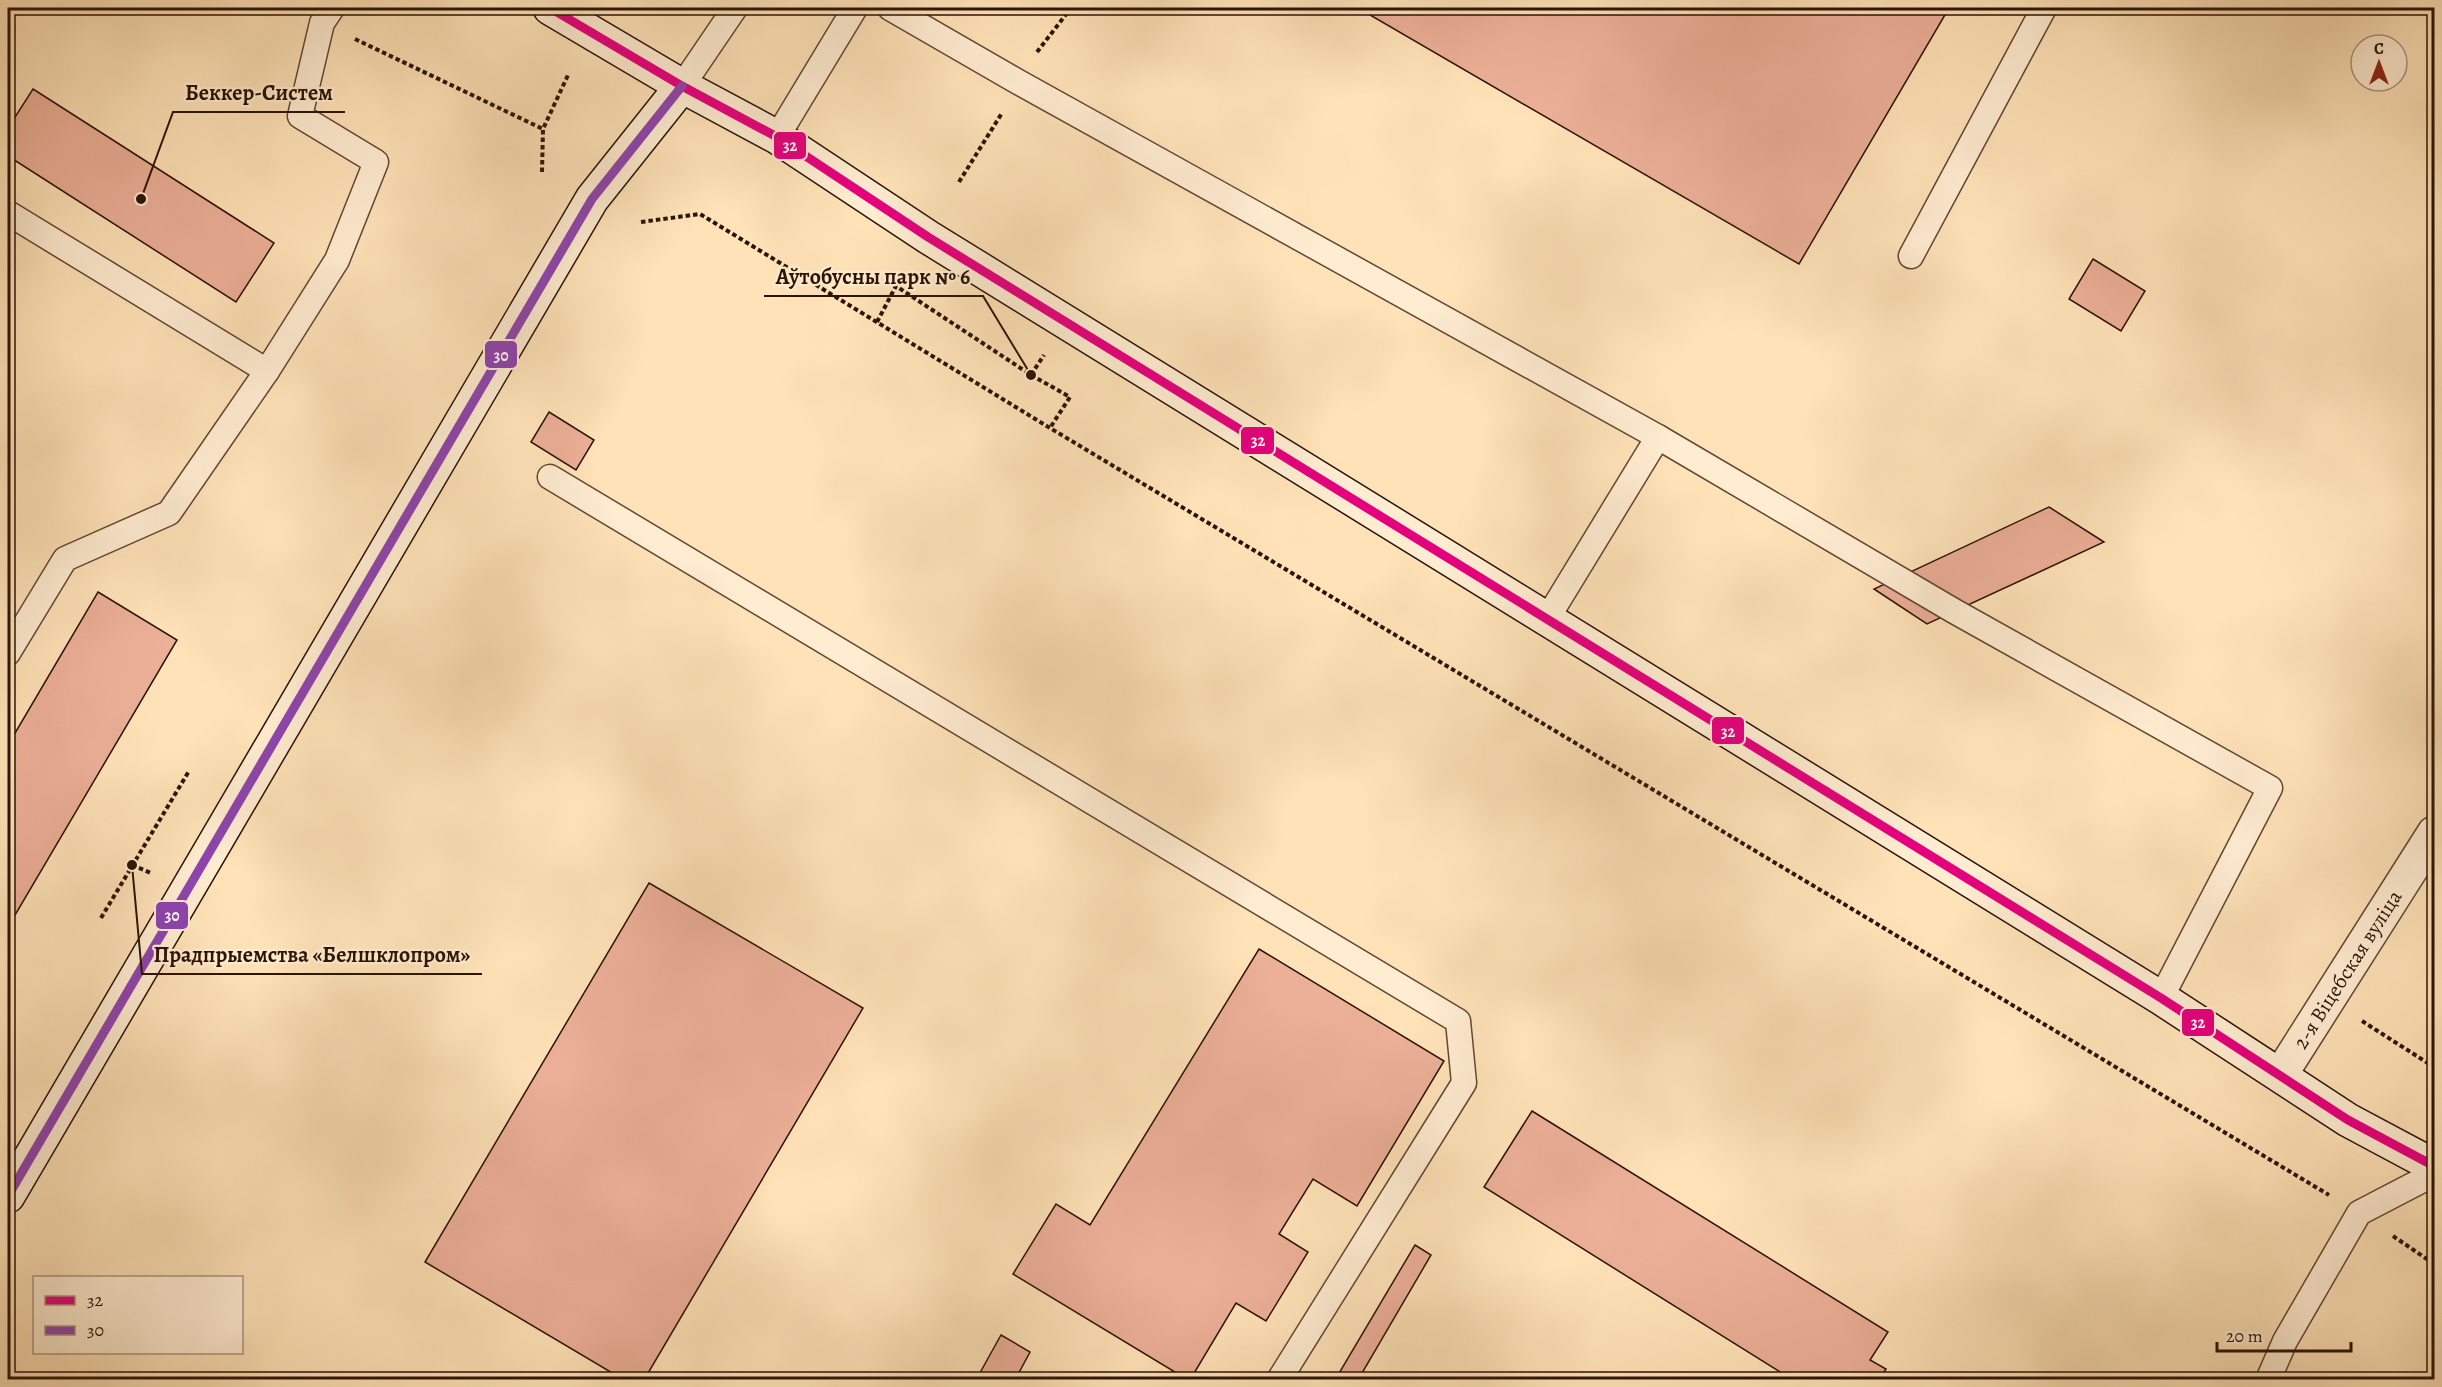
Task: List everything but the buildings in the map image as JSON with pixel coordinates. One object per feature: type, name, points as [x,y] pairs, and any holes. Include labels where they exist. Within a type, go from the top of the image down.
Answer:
[{"type":"main road","points":[[550,8],[682,86],[777,137],[928,237],[2161,998],[2281,1074],[2348,1120],[2434,1166]]},
{"type":"main road","points":[[8,1196],[592,199],[682,86]]},
{"type":"main road","name":"2-я Віцебская вуліца","points":[[2281,1074],[2434,833]]},
{"type":"lane","points":[[682,86],[735,8]]},
{"type":"lane","points":[[777,137],[855,8]]},
{"type":"lane","points":[[890,8],[1051,100],[1658,437],[1954,611],[2270,789],[2161,998]]},
{"type":"lane","points":[[1911,256],[2044,8]]},
{"type":"lane","points":[[8,653],[65,559],[169,513],[267,371],[337,260],[376,162],[300,116],[327,15]]},
{"type":"lane","points":[[8,213],[267,371]]},
{"type":"lane","points":[[1547,619],[1658,437]]},
{"type":"lane","points":[[550,477],[1458,1021],[1464,1083],[1279,1380]]},
{"type":"lane","points":[[2268,1380],[2285,1341],[2359,1213],[2434,1174]]},
{"type":"path","points":[[1037,52],[1071,8]]},
{"type":"path","points":[[327,15],[543,129]]},
{"type":"path","points":[[542,172],[543,129],[568,75]]},
{"type":"path","points":[[959,182],[1004,110]]},
{"type":"path","points":[[641,222],[700,214],[1050,428],[2359,1213],[2434,1264]]},
{"type":"path","points":[[877,322],[896,286],[1031,375],[1070,397],[1050,428]]},
{"type":"path","points":[[101,918],[189,771]]},
{"type":"path","points":[[2329,1000],[2434,1067]]},
{"type":"transit line","name":"32","points":[[550,8],[682,86],[777,137],[928,237],[2161,998],[2348,1120],[2434,1166]]},
{"type":"transit line","name":"30","points":[[8,1196],[592,199],[682,86]]},
{"type":"place","name":"Беккер-Систем","points":[[141,199]]},
{"type":"place","name":"Аўтобусны парк № 6","points":[[1031,375]]},
{"type":"place","name":"Прадпрыемства «Белшклопром»","points":[[132,865]]}]
